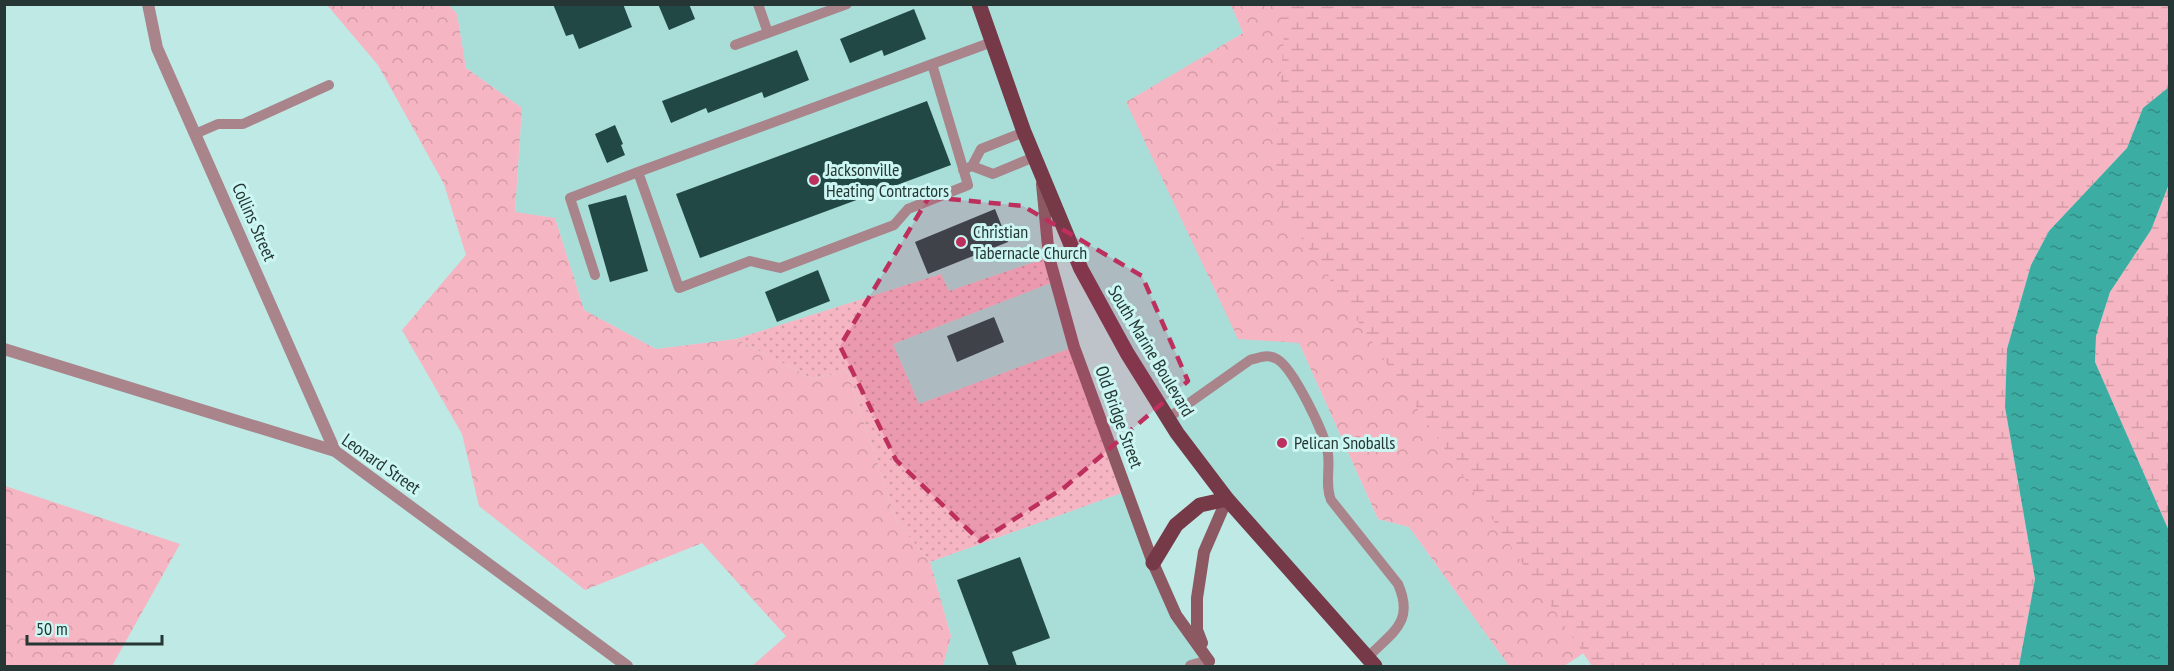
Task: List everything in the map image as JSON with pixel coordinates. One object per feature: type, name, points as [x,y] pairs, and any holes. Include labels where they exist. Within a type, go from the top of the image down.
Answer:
[{"type":"main road","name":"South Marine Boulevard","points":[[979,4],[1024,132],[1081,269],[1127,353],[1168,418],[1227,499],[1371,662]]},
{"type":"main road","name":"Old Bridge Street","points":[[1041,171],[1049,257],[1074,348],[1153,563],[1176,615],[1210,664]]},
{"type":"main road","points":[[1153,563],[1176,525],[1200,505],[1227,499]]},
{"type":"main road","points":[[1210,664],[1197,630],[1197,598],[1204,552],[1227,499]]},
{"type":"street","name":"Collins Street","points":[[148,4],[157,48],[335,451]]},
{"type":"street","name":"Leonard Street","points":[[4,349],[335,451],[627,666]]},
{"type":"street","points":[[1191,666],[1210,664]]},
{"type":"lane","points":[[758,4],[768,33]]},
{"type":"lane","points":[[735,45],[847,4]]},
{"type":"lane","points":[[595,275],[570,198],[992,42]]},
{"type":"lane","points":[[638,172],[679,288],[750,261],[780,268],[894,225],[908,209],[968,185],[968,168],[932,64]]},
{"type":"lane","points":[[195,134],[218,124],[243,124],[328,85]]},
{"type":"lane","points":[[968,168],[981,149],[1024,132]]},
{"type":"lane","points":[[968,168],[993,174],[1034,157]]},
{"type":"lane","points":[[1168,418],[1250,360],[1266,356],[1279,360],[1296,382],[1321,429],[1328,452],[1328,493],[1331,500],[1398,584],[1405,601],[1402,621],[1371,662]]},
{"type":"highlighted area","points":[[929,197],[1023,206],[1142,276],[1188,381],[1065,487],[980,541],[896,460],[840,346]]},
{"type":"shaded area","points":[[449,5],[1231,5],[1243,33],[1127,102],[1299,343],[1378,519],[1409,527],[1509,666],[1375,666],[1227,499],[1127,353],[1042,174],[1049,257],[949,291],[941,274],[736,339],[656,349],[584,310],[555,218],[515,213],[522,108],[466,68],[457,14]]},
{"type":"shaded area","points":[[1056,281],[1074,347],[919,404],[893,344]]},
{"type":"shaded area","points":[[1127,491],[1153,563],[1212,666],[943,666],[951,636],[930,562]]},
{"type":"green space","points":[[327,5],[449,5],[457,14],[466,68],[522,108],[515,212],[555,218],[584,310],[656,349],[736,339],[813,379],[847,371],[897,522],[930,562],[951,636],[943,666],[752,666],[786,636],[702,543],[585,590],[479,506],[462,434],[402,330],[466,255],[444,184],[378,65]]},
{"type":"green space","points":[[1231,5],[1564,5],[1761,537],[1564,666],[1509,666],[1409,527],[1378,519],[1299,343],[1238,339],[1126,102],[1243,33]]},
{"type":"green space","points":[[1286,5],[2169,5],[2169,87],[2143,108],[2127,148],[2049,231],[2031,265],[2007,349],[2005,407],[2035,579],[2019,666],[1592,666],[1273,196]]},
{"type":"green space","points":[[2169,184],[2169,531],[2095,363],[2096,336],[2110,292],[2151,230]]},
{"type":"green space","points":[[1049,257],[1056,281],[893,344],[919,404],[1074,347],[1127,491],[930,562],[897,522],[847,371],[813,379],[736,339],[941,274],[949,291]]},
{"type":"green space","points":[[5,486],[180,544],[112,666],[5,666]]},
{"type":"water","points":[[2169,87],[2169,184],[2151,230],[2110,292],[2096,336],[2095,362],[2169,531],[2169,666],[2019,666],[2035,579],[2005,407],[2007,349],[2031,265],[2049,231],[2127,148],[2143,108]]},
{"type":"building","points":[[553,4],[623,4],[632,27],[579,49],[573,34],[566,36]]},
{"type":"building","points":[[658,4],[689,4],[695,19],[669,30]]},
{"type":"building","points":[[914,9],[926,39],[884,56],[882,50],[850,63],[840,39]]},
{"type":"building","points":[[797,50],[809,80],[764,98],[762,92],[708,113],[706,108],[671,123],[662,101]]},
{"type":"building","name":"Jacksonville Heating Contractors","points":[[927,101],[951,165],[700,258],[676,194]]},
{"type":"building","points":[[615,125],[625,155],[607,163],[595,134]]},
{"type":"building","points":[[626,195],[648,271],[610,282],[588,205]]},
{"type":"building","name":"Christian Tabernacle Church","points":[[995,209],[1008,242],[928,274],[915,242]]},
{"type":"building","points":[[818,270],[830,301],[777,322],[765,292]]},
{"type":"building","points":[[994,317],[1004,342],[957,362],[947,336]]},
{"type":"building","points":[[1020,557],[1050,638],[1012,652],[1017,666],[989,666],[957,580]]},
{"type":"place","name":"Jacksonville Heating Contractors","points":[[814,180]]},
{"type":"place","name":"Christian Tabernacle Church","points":[[961,242]]},
{"type":"place","name":"Pelican Snoballs","points":[[1282,443]]}]
